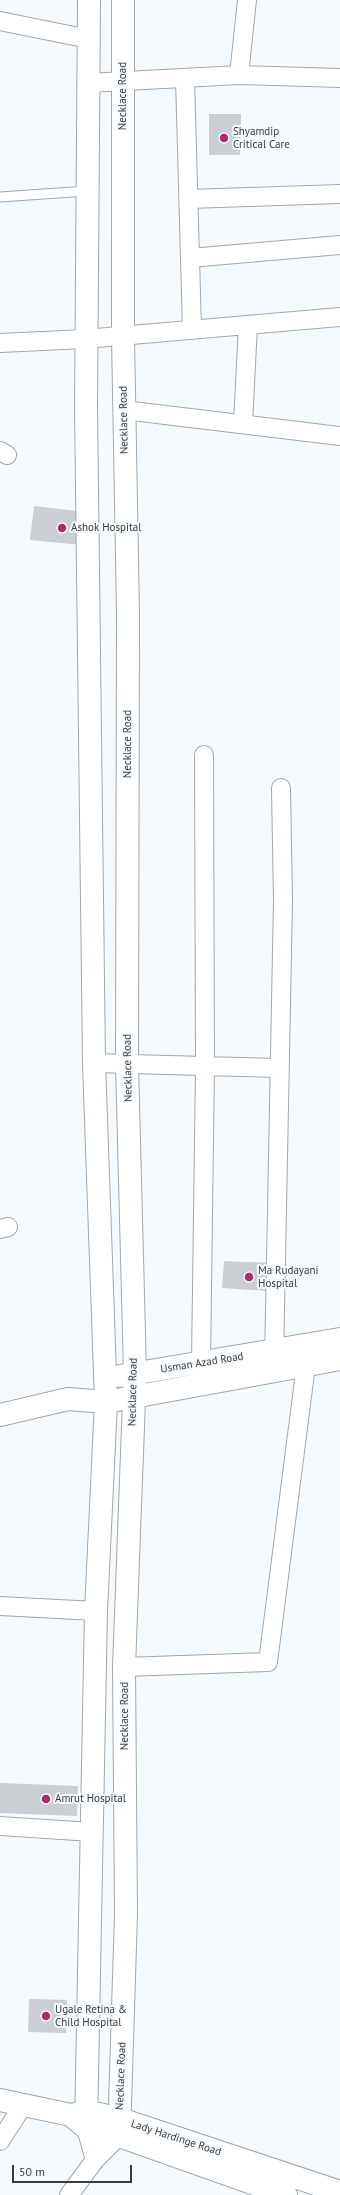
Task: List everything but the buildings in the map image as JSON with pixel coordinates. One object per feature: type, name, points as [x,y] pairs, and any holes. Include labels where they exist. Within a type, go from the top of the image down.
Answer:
[{"type":"main road","points":[[81,2118],[92,1832],[96,1611],[106,1402],[94,1063],[85,339],[89,0]]},
{"type":"main road","name":"Necklace Road","points":[[119,2128],[126,1914],[124,1667],[135,1373],[127,1064],[128,614],[122,336],[124,81],[123,0]]},
{"type":"main road","name":"Usman Azad Road","points":[[68,1399],[106,1402],[134,1397],[274,1361],[340,1338]]},
{"type":"main road","name":"Usman Azad Road","points":[[0,1415],[68,1399],[105,1378],[135,1373],[201,1363],[274,1361],[306,1365],[340,1359]]},
{"type":"main road","name":"Lady Hardinge Road","points":[[0,2100],[24,2104],[119,2128],[340,2192]]},
{"type":"main road","name":"Lady Hardinge Road","points":[[119,2128],[286,2195]]},
{"type":"street","points":[[239,75],[247,0]]},
{"type":"street","points":[[0,21],[89,39]]},
{"type":"street","points":[[88,82],[239,75],[340,78]]},
{"type":"street","points":[[185,78],[192,330]]},
{"type":"street","points":[[188,199],[340,194]]},
{"type":"street","points":[[190,258],[340,245]]},
{"type":"street","points":[[0,343],[85,339],[340,317]]},
{"type":"street","points":[[243,424],[248,325]]},
{"type":"street","points":[[124,410],[243,424],[340,432]]},
{"type":"street","points":[[201,1363],[206,1066],[204,756]]},
{"type":"street","points":[[274,1361],[278,1068],[283,900],[281,788]]},
{"type":"street","points":[[94,1063],[278,1068]]},
{"type":"street","points":[[124,1667],[268,1662],[306,1365]]},
{"type":"street","points":[[0,1606],[96,1611]]},
{"type":"street","points":[[0,1826],[92,1832]]},
{"type":"street","points":[[0,2141],[24,2104]]},
{"type":"street","points":[[81,2118],[95,2160]]},
{"type":"street","points":[[69,2195],[119,2128]]},
{"type":"lane","points":[[0,197],[87,191]]},
{"type":"place","name":"Shyamdip Critical Care","points":[[224,138]]},
{"type":"place","name":"Ashok Hospital","points":[[62,528]]},
{"type":"place","name":"Ma Rudayani Hospital","points":[[249,1277]]},
{"type":"place","name":"Amrut Hospital","points":[[46,1799]]},
{"type":"place","name":"Ugale Retina & Child Hospital","points":[[46,2016]]}]
